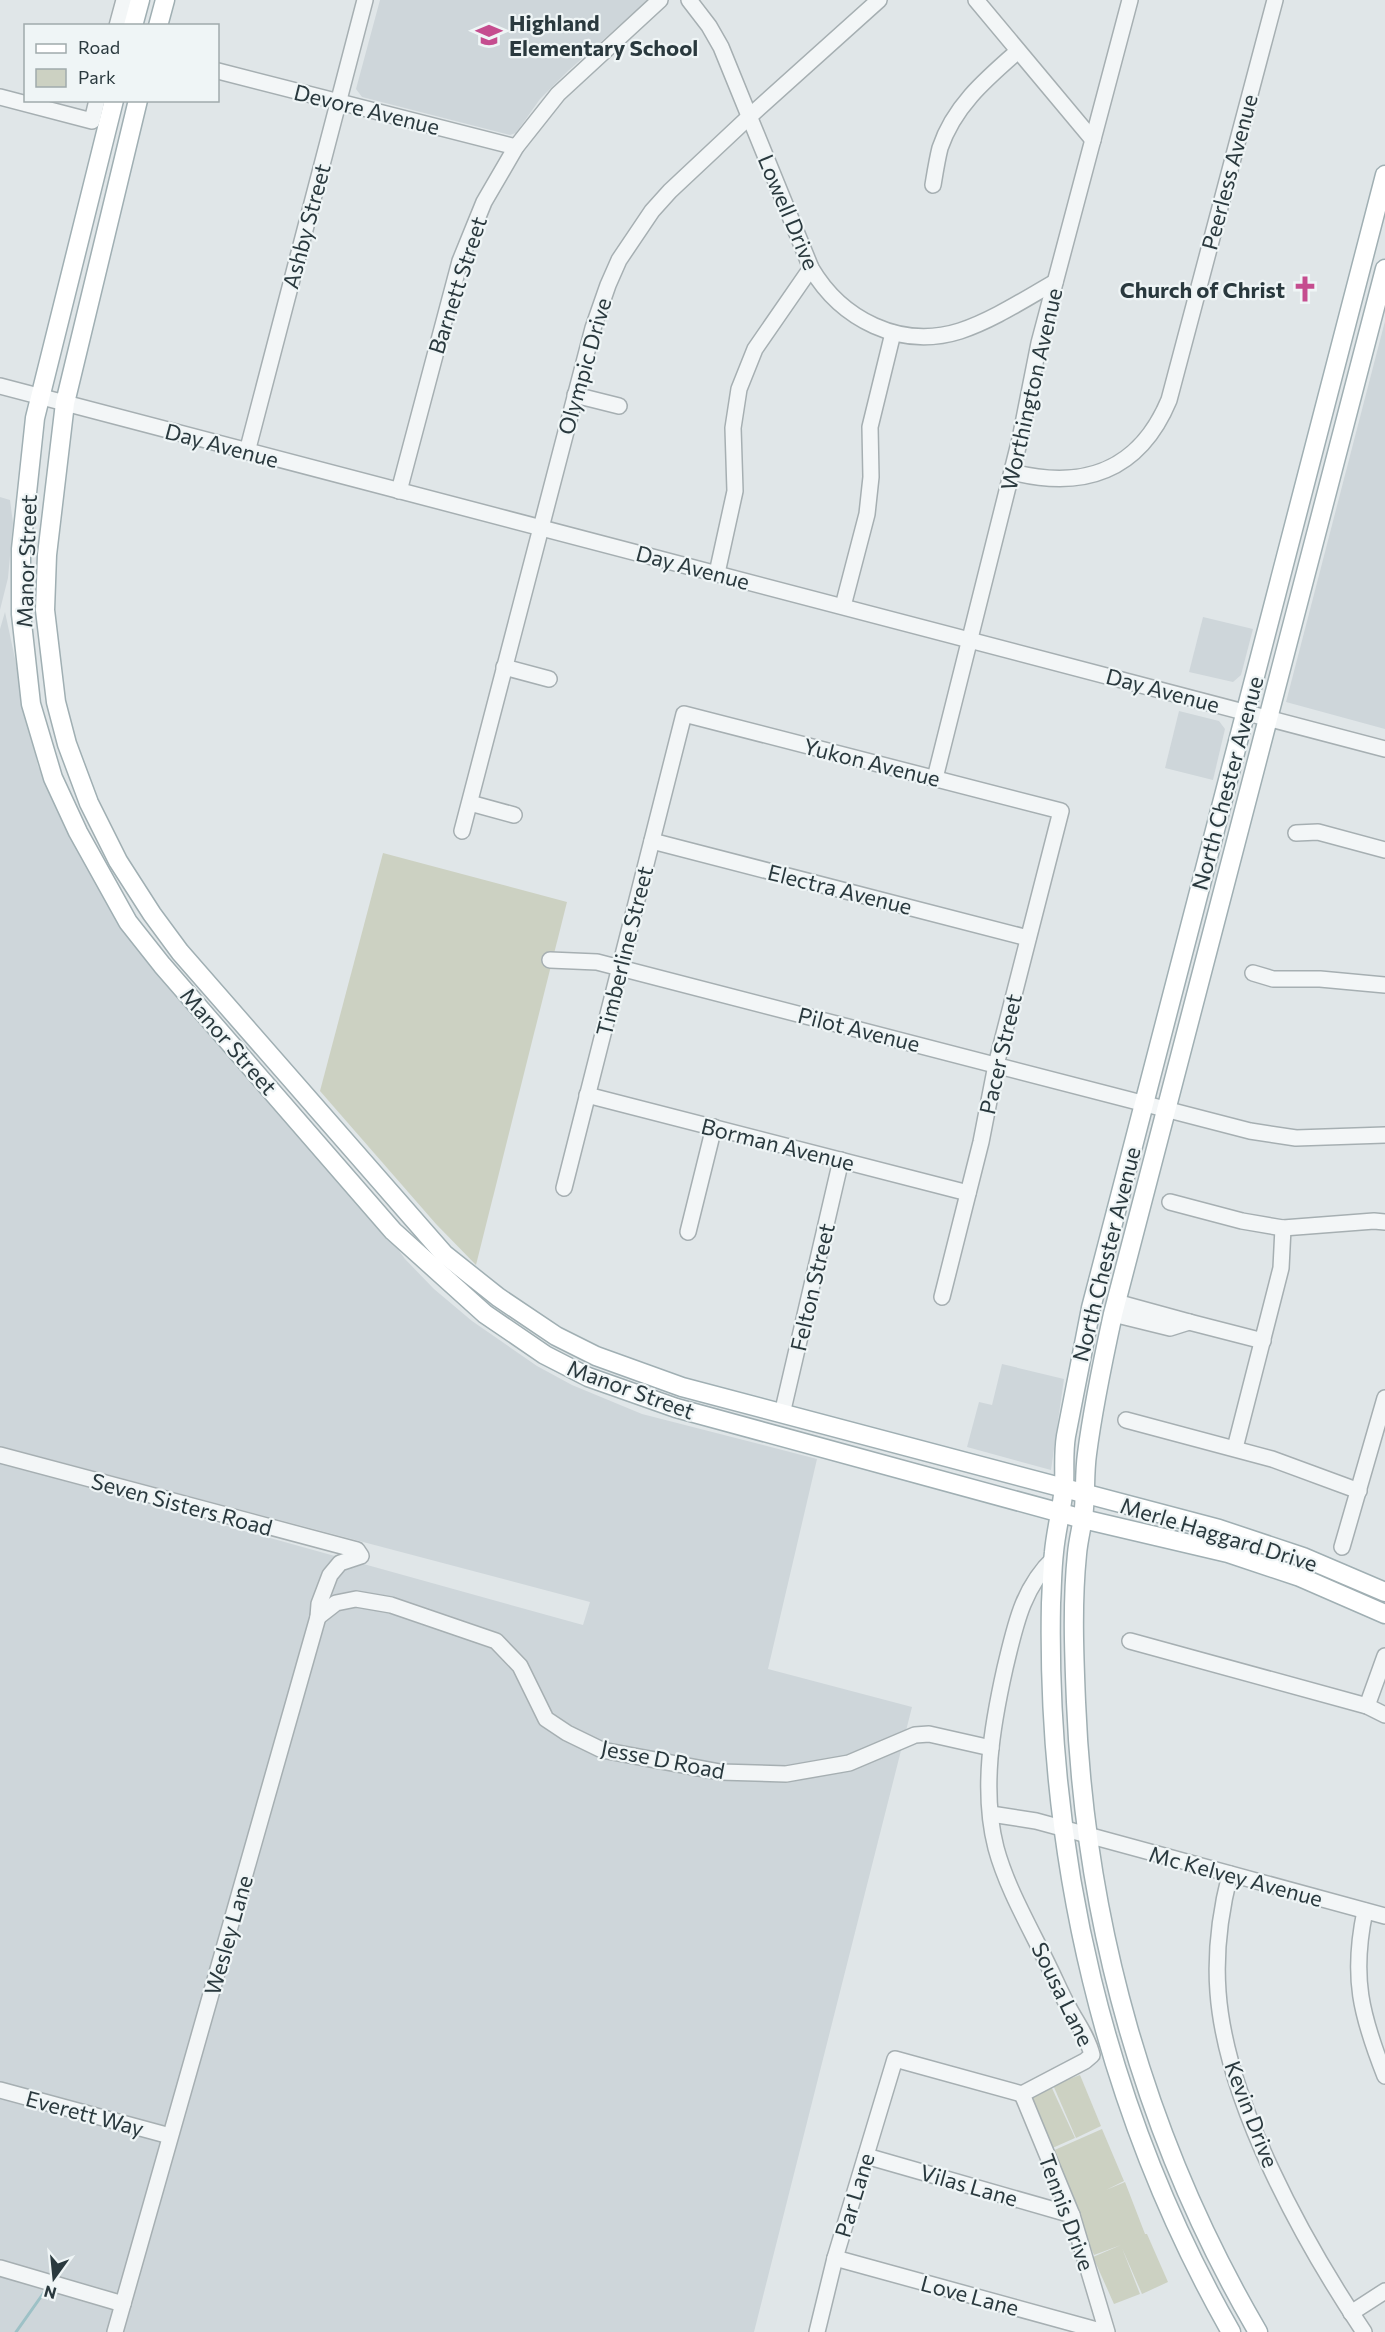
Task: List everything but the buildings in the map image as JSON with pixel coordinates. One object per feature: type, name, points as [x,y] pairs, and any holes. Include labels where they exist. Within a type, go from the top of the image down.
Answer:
[{"type":"main road","points":[[134,24],[140,0]]},
{"type":"main road","points":[[159,24],[165,0]]},
{"type":"main road","name":"Manor Street","points":[[114,102],[35,418],[21,549],[20,592],[24,654],[31,704],[53,778],[78,832],[128,921],[162,965],[393,1231],[485,1314],[545,1355],[588,1377],[676,1408],[1083,1519]]},
{"type":"main road","name":"Manor Street","points":[[138,102],[66,403],[44,582],[48,641],[56,702],[67,744],[89,803],[118,861],[152,914],[180,952],[444,1254],[498,1297],[556,1336],[596,1356],[682,1387],[1085,1494]]},
{"type":"main road","name":"North Chester Avenue","points":[[1231,2332],[1166,2204],[1138,2133],[1116,2070],[1084,1949],[1063,1830],[1053,1715],[1051,1651],[1053,1558],[1064,1487],[1063,1455],[1080,1357],[1143,1104],[1385,175]]},
{"type":"main road","points":[[1375,214],[1376,270],[1383,277]]},
{"type":"main road","name":"North Chester Avenue","points":[[1254,2325],[1219,2262],[1191,2204],[1160,2126],[1124,2016],[1107,1944],[1087,1837],[1078,1744],[1074,1651],[1077,1553],[1083,1519],[1086,1458],[1092,1419],[1115,1308],[1383,277]]},
{"type":"main road","points":[[1334,371],[1337,402],[1345,420]]},
{"type":"main road","points":[[1320,425],[1329,429],[1331,433],[1329,484]]},
{"type":"main road","name":"Merle Haggard Drive","points":[[1085,1494],[1247,1538],[1303,1557],[1385,1592]]},
{"type":"main road","name":"Merle Haggard Drive","points":[[1083,1519],[1196,1544],[1248,1559],[1323,1586],[1385,1614]]},
{"type":"main road","points":[[1213,2299],[1226,2300],[1254,2325]]},
{"type":"street","points":[[118,24],[124,0]]},
{"type":"street","name":"Ashby Street","points":[[247,452],[365,0]]},
{"type":"street","name":"Barnett Street","points":[[399,491],[460,261],[484,202],[516,147],[558,94],[660,0]]},
{"type":"street","name":"Lowell Drive","points":[[689,0],[709,26],[721,47],[811,268],[831,297],[846,310],[877,328],[893,333],[921,336],[958,331],[975,325],[1055,282]]},
{"type":"street","name":"Olympic Drive","points":[[462,831],[575,395],[593,328],[608,285],[636,233],[670,191],[879,0]]},
{"type":"street","points":[[976,0],[1093,140]]},
{"type":"street","name":"Worthington Avenue","points":[[935,778],[1012,472],[1039,343],[1130,0]]},
{"type":"street","name":"Peerless Avenue","points":[[1012,472],[1050,480],[1077,478],[1101,472],[1129,456],[1142,445],[1163,415],[1169,400],[1275,0]]},
{"type":"street","points":[[933,185],[940,149],[959,110],[985,79],[1018,51]]},
{"type":"street","name":"Devore Avenue","points":[[219,71],[516,147]]},
{"type":"street","points":[[0,97],[92,121],[97,102]]},
{"type":"street","points":[[717,573],[735,491],[733,428],[738,389],[755,349],[811,268]]},
{"type":"street","points":[[843,606],[867,514],[872,477],[870,427],[893,333]]},
{"type":"street","name":"Day Avenue","points":[[0,386],[1385,749]]},
{"type":"street","points":[[575,395],[619,406]]},
{"type":"street","points":[[504,667],[549,679]]},
{"type":"street","name":"Yukon Avenue","points":[[684,714],[1061,811]]},
{"type":"street","name":"Timberline Street","points":[[564,1188],[684,714]]},
{"type":"street","points":[[470,803],[514,814]]},
{"type":"street","name":"Pacer Street","points":[[942,1297],[996,1065],[1061,811]]},
{"type":"street","points":[[1296,833],[1318,832],[1385,850]]},
{"type":"street","name":"Electra Avenue","points":[[652,841],[1028,938]]},
{"type":"street","name":"Pilot Avenue","points":[[550,960],[597,962],[1166,1110],[1272,1135],[1319,1138],[1385,1135]]},
{"type":"street","points":[[1253,973],[1273,980],[1320,979],[1385,985]]},
{"type":"street","name":"Borman Avenue","points":[[587,1095],[968,1193]]},
{"type":"street","points":[[687,1232],[714,1128]]},
{"type":"street","name":"Felton Street","points":[[782,1414],[841,1160]]},
{"type":"street","points":[[1170,1202],[1242,1221],[1283,1228],[1385,1222]]},
{"type":"street","points":[[1235,1448],[1281,1268],[1283,1228]]},
{"type":"street","points":[[1115,1308],[1170,1328],[1189,1322],[1263,1341]]},
{"type":"street","points":[[1342,1547],[1385,1398]]},
{"type":"street","points":[[1126,1420],[1272,1459],[1359,1491]]},
{"type":"street","name":"Seven Sisters Road","points":[[0,1455],[357,1550],[361,1556]]},
{"type":"street","name":"Wesley Lane","points":[[115,2332],[320,1604],[330,1575],[340,1563],[361,1556]]},
{"type":"street","points":[[1053,1558],[1038,1572],[1022,1606],[998,1700],[991,1748],[989,1790],[991,1814],[1036,1821],[1087,1837]]},
{"type":"street","name":"Jesse D Road","points":[[318,1617],[336,1603],[356,1599],[391,1605],[496,1641],[520,1666],[546,1719],[597,1749],[720,1772],[786,1774],[849,1764],[915,1735],[929,1734],[991,1748]]},
{"type":"street","points":[[1130,1641],[1367,1706],[1385,1715]]},
{"type":"street","points":[[1367,1706],[1385,1656]]},
{"type":"street","name":"Sousa Lane","points":[[991,1814],[996,1849],[1005,1872],[1062,1995],[1085,2035],[1092,2055],[1085,2061],[1022,2094]]},
{"type":"street","name":"Mc Kelvey Avenue","points":[[1087,1837],[1385,1916]]},
{"type":"street","name":"Kevin Drive","points":[[1230,1874],[1219,1930],[1217,1961],[1218,1992],[1226,2046],[1238,2085],[1276,2177],[1302,2229],[1364,2332]]},
{"type":"street","points":[[1365,1911],[1358,1956],[1360,1996],[1371,2039],[1385,2076]]},
{"type":"street","name":"Par Lane","points":[[817,2332],[835,2258],[895,2059],[1022,2094]]},
{"type":"street","name":"Everett Way","points":[[0,2090],[170,2136]]},
{"type":"street","name":"Tennis Drive","points":[[1022,2094],[1072,2215],[1106,2332]]},
{"type":"street","name":"Vilas Lane","points":[[867,2156],[1072,2215]]},
{"type":"street","name":"Love Lane","points":[[835,2258],[1106,2332]]},
{"type":"street","points":[[0,2268],[123,2304]]},
{"type":"street","points":[[1351,2313],[1385,2291]]},
{"type":"shaded area","name":"Highland Elementary School","points":[[380,0],[648,0],[568,71],[540,99],[516,133],[510,135],[362,97],[356,89]]},
{"type":"shaded area","points":[[1385,321],[1385,729],[1286,702]]},
{"type":"shaded area","points":[[0,497],[10,500],[13,523],[8,578],[0,610]]},
{"type":"shaded area","points":[[5,612],[38,766],[125,926],[277,1081],[405,1259],[434,1289],[472,1321],[537,1366],[572,1385],[642,1414],[817,1459],[768,1669],[912,1707],[754,2332],[0,2332],[0,1463],[583,1625],[590,1602],[0,1446],[0,629]]},
{"type":"shaded area","points":[[1203,617],[1253,629],[1241,675],[1233,682],[1189,672]]},
{"type":"shaded area","points":[[1179,711],[1219,721],[1225,729],[1213,780],[1165,768]]},
{"type":"shaded area","points":[[1002,1364],[1064,1379],[1051,1470],[967,1447],[979,1402],[992,1405]]},
{"type":"green space","points":[[383,853],[567,902],[476,1265],[436,1224],[320,1091]]},
{"type":"green space","points":[[1080,2075],[1101,2126],[1076,2138],[1053,2085]]},
{"type":"green space","points":[[1051,2086],[1075,2138],[1048,2150],[1026,2095]]},
{"type":"green space","points":[[1102,2129],[1124,2181],[1106,2190],[1125,2182],[1145,2234],[1147,2234],[1168,2282],[1142,2294],[1122,2248],[1140,2294],[1114,2304],[1093,2257],[1121,2245],[1094,2255],[1050,2152]]},
{"type":"waterway","points":[[16,2332],[45,2291]]},
{"type":"place","name":"Highland Elementary School","points":[[489,35]]},
{"type":"place","name":"Church of Christ","points":[[1305,289]]}]
